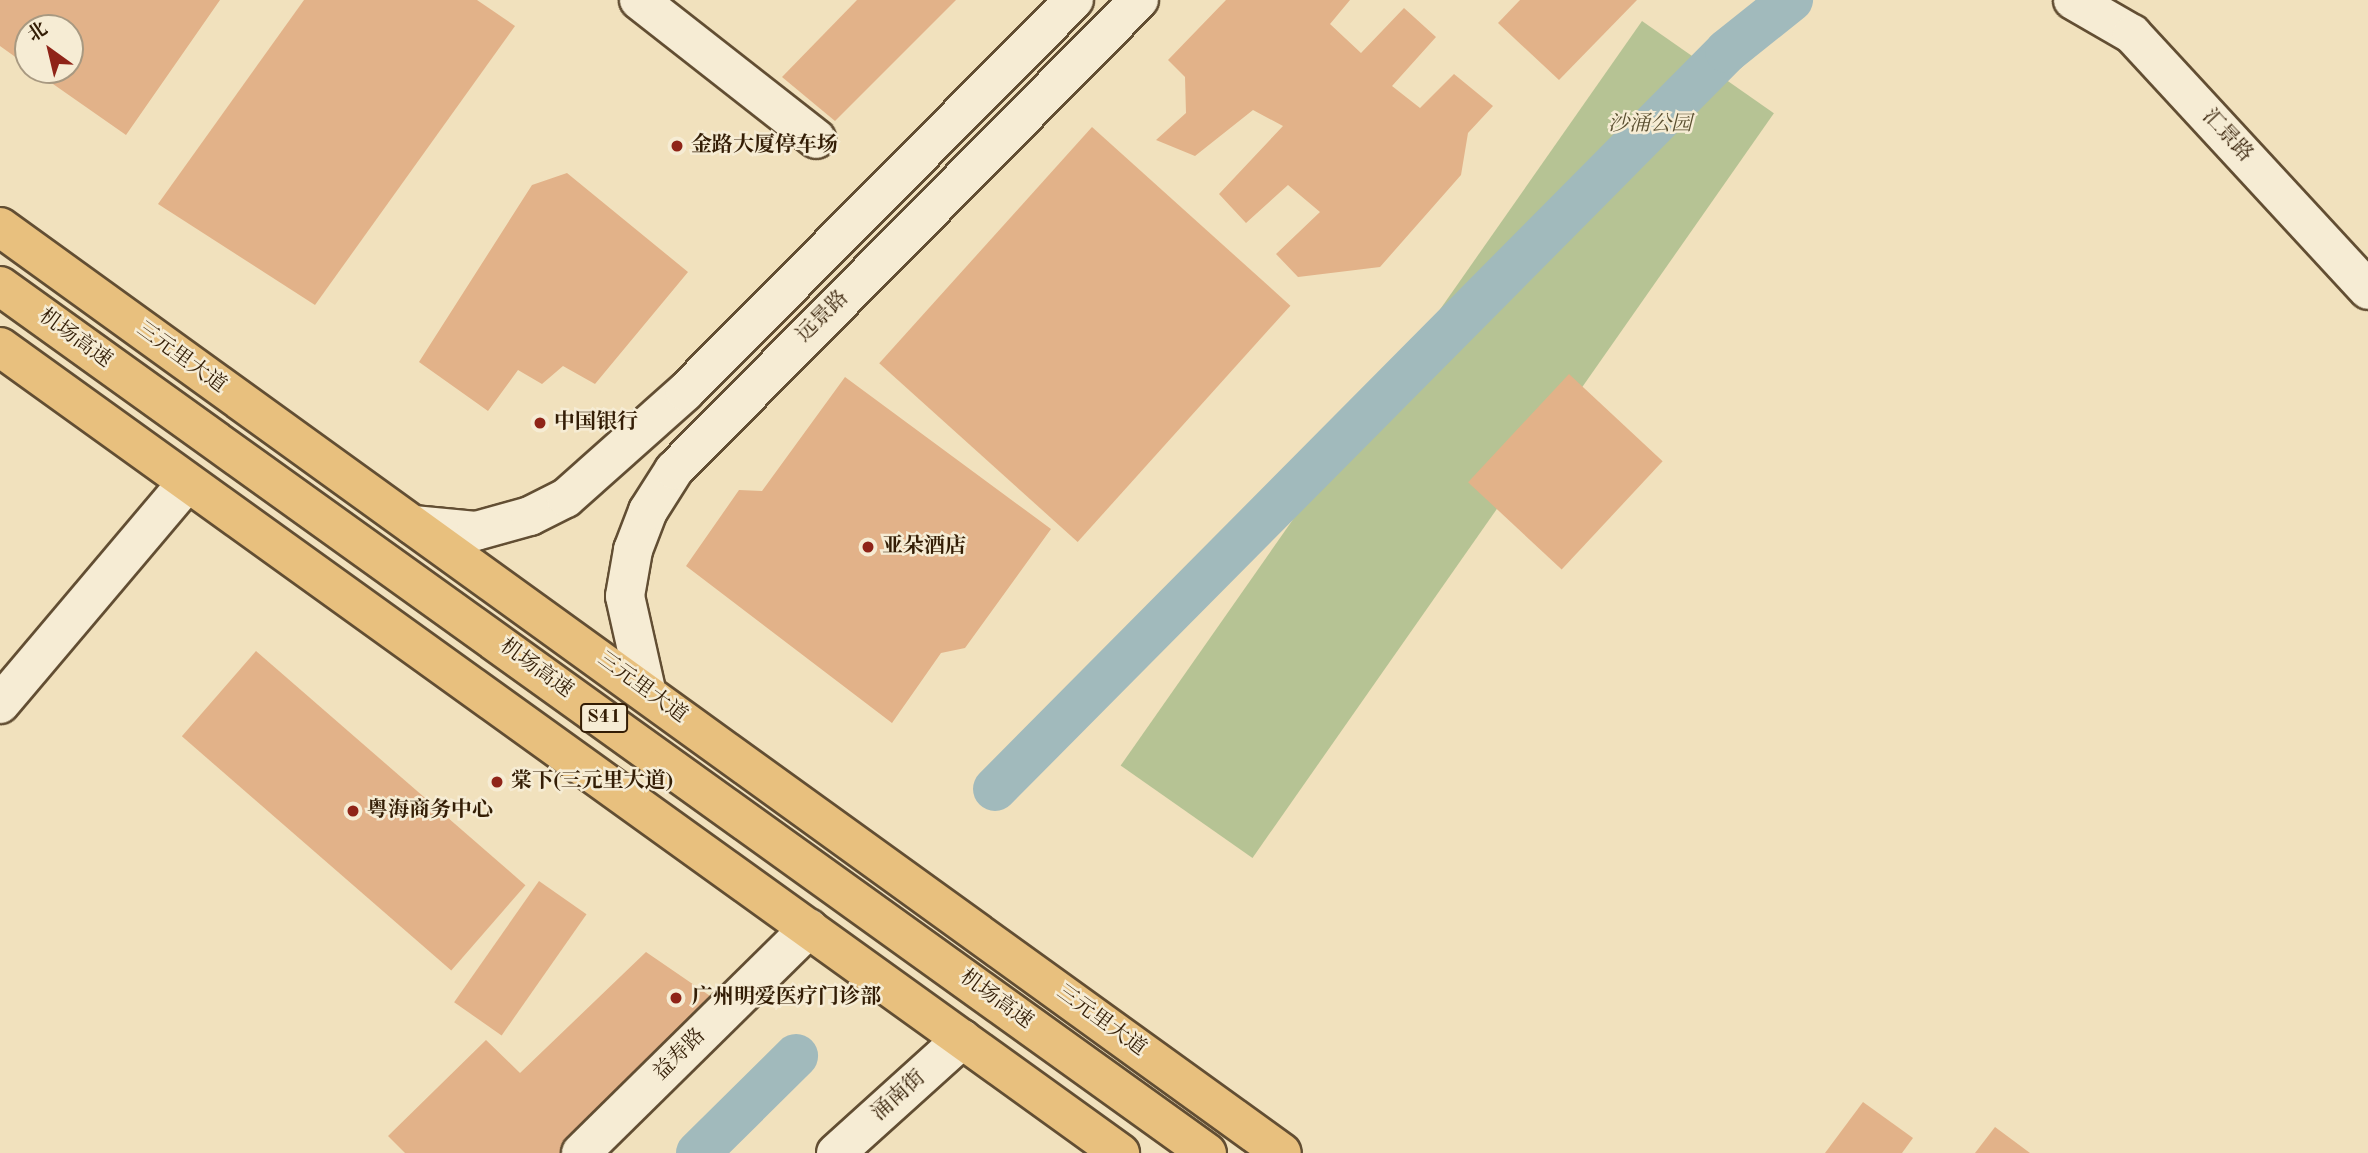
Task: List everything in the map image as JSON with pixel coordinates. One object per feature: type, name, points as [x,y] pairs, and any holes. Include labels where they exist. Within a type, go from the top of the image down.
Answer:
[{"type":"main road","name":"三元里大道","points":[[0,227],[646,690],[1282,1153]]},
{"type":"main road","name":"机场高速","points":[[0,286],[1207,1153]]},
{"type":"main road","points":[[0,348],[1120,1153]]},
{"type":"street","points":[[639,0],[816,139]]},
{"type":"street","points":[[413,525],[476,531],[530,516],[566,498],[685,392],[1074,0]]},
{"type":"street","name":"远景路","points":[[646,690],[625,596],[632,550],[648,511],[674,470],[1139,0]]},
{"type":"street","name":"汇景路","points":[[2073,0],[2132,34],[2368,290]]},
{"type":"street","points":[[0,704],[187,482]]},
{"type":"street","name":"益寿路","points":[[580,1153],[809,928]]},
{"type":"street","name":"涌南街","points":[[836,1153],[962,1039]]},
{"type":"green space","name":"沙涌公园","points":[[1642,21],[1774,113],[1253,858],[1121,766]]},
{"type":"building","points":[[0,0],[220,0],[126,135],[53,84],[84,84],[84,14],[14,14],[14,56],[0,46]]},
{"type":"building","points":[[304,0],[477,0],[515,26],[315,305],[158,204]]},
{"type":"building","points":[[857,0],[956,0],[835,121],[782,77]]},
{"type":"building","points":[[1226,0],[1350,0],[1330,24],[1361,53],[1404,8],[1436,37],[1392,86],[1420,108],[1454,74],[1493,106],[1468,133],[1461,175],[1380,267],[1298,277],[1276,254],[1320,212],[1288,185],[1246,223],[1219,194],[1283,126],[1253,110],[1195,156],[1156,140],[1186,113],[1185,77],[1168,60]]},
{"type":"building","points":[[1520,0],[1637,0],[1559,80],[1498,23]]},
{"type":"building","points":[[1092,127],[1290,306],[1078,542],[879,363]]},
{"type":"building","points":[[567,173],[688,272],[595,384],[563,366],[542,384],[518,370],[488,411],[419,362],[532,185]]},
{"type":"building","points":[[1569,374],[1663,461],[1562,570],[1468,482]]},
{"type":"building","name":"亚朵酒店","points":[[845,377],[1051,529],[965,648],[941,653],[892,723],[686,566],[739,490],[762,491]]},
{"type":"building","name":"粤海商务中心","points":[[256,651],[525,885],[451,970],[182,736]]},
{"type":"building","points":[[539,881],[587,914],[502,1036],[454,1002]]},
{"type":"building","points":[[646,952],[716,1000],[560,1153],[405,1153],[388,1136],[486,1040],[520,1073]]},
{"type":"building","points":[[1863,1102],[1913,1138],[1902,1153],[1825,1153]]},
{"type":"building","points":[[1995,1127],[2030,1153],[1975,1153]]},
{"type":"waterway","points":[[995,789],[1727,51],[1791,0]]},
{"type":"waterway","points":[[698,1153],[796,1056]]},
{"type":"place","name":"金路大厦停车场","points":[[677,146]]},
{"type":"place","name":"中国银行","points":[[540,423]]},
{"type":"place","name":"亚朵酒店","points":[[868,547]]},
{"type":"place","name":"棠下(三元里大道)","points":[[497,782]]},
{"type":"place","name":"粤海商务中心","points":[[353,811]]},
{"type":"place","name":"广州明爱医疗门诊部","points":[[676,998]]}]
